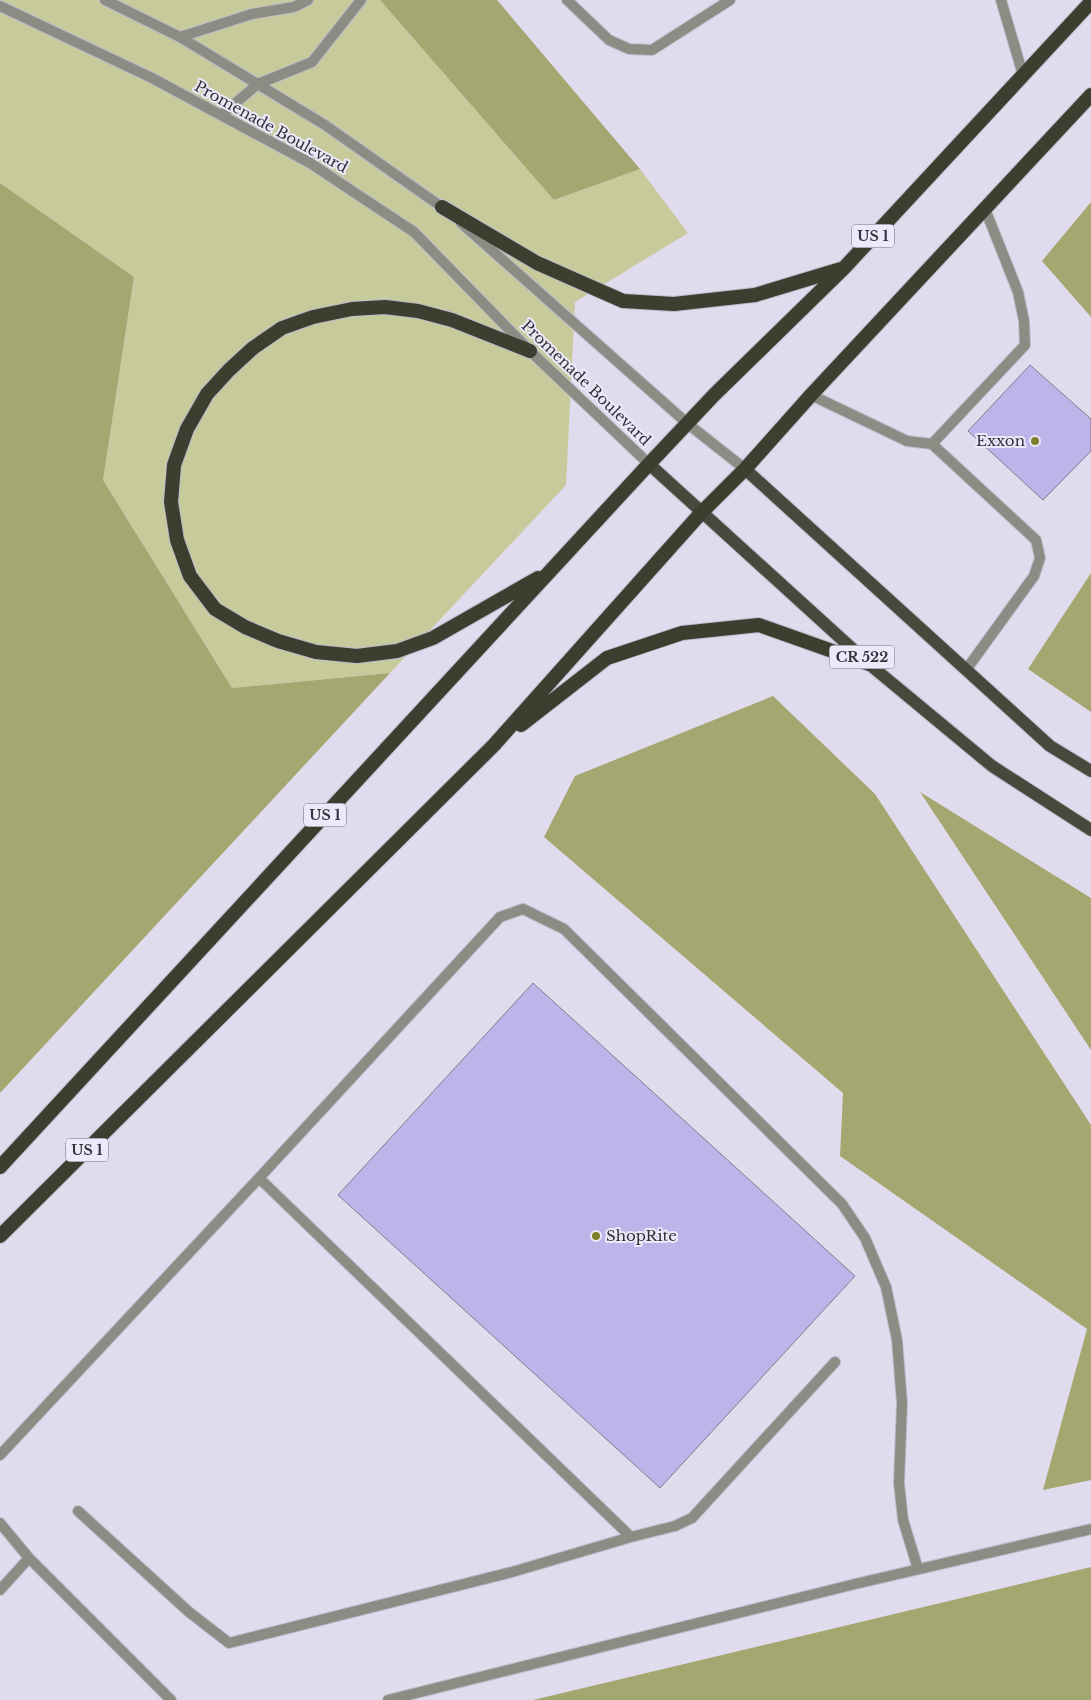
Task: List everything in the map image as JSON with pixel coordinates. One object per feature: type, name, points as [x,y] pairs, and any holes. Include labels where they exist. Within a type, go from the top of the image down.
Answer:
[{"type":"highway","name":"US 1","points":[[0,1167],[648,464],[714,395],[844,268],[1091,2]]},
{"type":"highway","name":"US 1","points":[[0,1236],[494,745],[702,513],[745,469],[811,395],[1091,95]]},
{"type":"highway","points":[[442,207],[537,264],[623,300],[674,304],[755,295],[844,268]]},
{"type":"highway","points":[[530,351],[452,320],[418,311],[385,307],[352,309],[313,317],[282,328],[253,348],[207,394],[187,429],[174,464],[171,502],[177,540],[190,576],[215,609],[245,627],[316,652],[357,656],[397,651],[433,638],[550,572]]},
{"type":"highway","points":[[494,745],[607,658],[682,633],[759,625],[869,664]]},
{"type":"main road","name":"CR 522","points":[[648,464],[869,664],[992,766],[1091,830]]},
{"type":"main road","points":[[745,469],[1050,746],[1091,771]]},
{"type":"street","name":"Promenade Boulevard","points":[[105,0],[180,37],[325,125],[442,207],[688,424],[745,469]]},
{"type":"street","points":[[180,37],[252,14],[294,7],[308,0]]},
{"type":"street","points":[[220,115],[258,84],[312,62],[361,0]]},
{"type":"street","points":[[567,0],[609,40],[629,49],[652,50],[730,0]]},
{"type":"street","points":[[1001,0],[1023,75]]},
{"type":"street","name":"Promenade Boulevard","points":[[0,6],[152,78],[310,162],[414,232],[530,351],[648,464]]},
{"type":"street","points":[[932,444],[1025,345],[1024,321],[1018,292],[985,209]]},
{"type":"street","points":[[811,395],[907,441],[932,444],[1036,540],[1040,558],[1034,576],[966,670]]},
{"type":"street","points":[[0,1455],[500,916],[523,909],[564,928],[842,1204],[866,1238],[886,1287],[897,1340],[902,1403],[899,1484],[903,1520],[918,1569]]},
{"type":"street","points":[[259,1178],[631,1537]]},
{"type":"street","points":[[78,1511],[189,1612],[229,1643],[512,1572],[675,1526],[692,1518],[835,1362]]},
{"type":"street","points":[[0,1523],[29,1558],[171,1700]]},
{"type":"street","points":[[388,1700],[918,1569],[1091,1529]]},
{"type":"street","points":[[0,1590],[29,1558]]},
{"type":"green space","points":[[0,0],[380,0],[554,200],[640,169],[688,233],[575,302],[566,485],[390,673],[232,688],[103,480],[134,277],[0,183]]},
{"type":"green space","points":[[380,0],[497,0],[640,169],[554,200]]},
{"type":"green space","points":[[0,183],[134,277],[103,480],[232,688],[390,673],[0,1093]]},
{"type":"green space","points":[[1091,202],[1091,317],[1042,261]]},
{"type":"green space","points":[[1091,573],[1091,712],[1028,669]]},
{"type":"green space","points":[[773,696],[875,794],[1091,1125],[1091,1480],[1043,1490],[1087,1329],[840,1156],[843,1093],[544,837],[575,776]]},
{"type":"green space","points":[[920,792],[1091,898],[1091,1050]]},
{"type":"green space","points":[[1091,1567],[1091,1700],[533,1700]]},
{"type":"building","name":"Exxon","points":[[1030,365],[1091,419],[1091,451],[1043,500],[968,431]]},
{"type":"building","name":"ShopRite","points":[[533,983],[855,1276],[660,1488],[338,1195]]},
{"type":"place","name":"Exxon","points":[[1035,441]]},
{"type":"place","name":"ShopRite","points":[[596,1236]]}]
